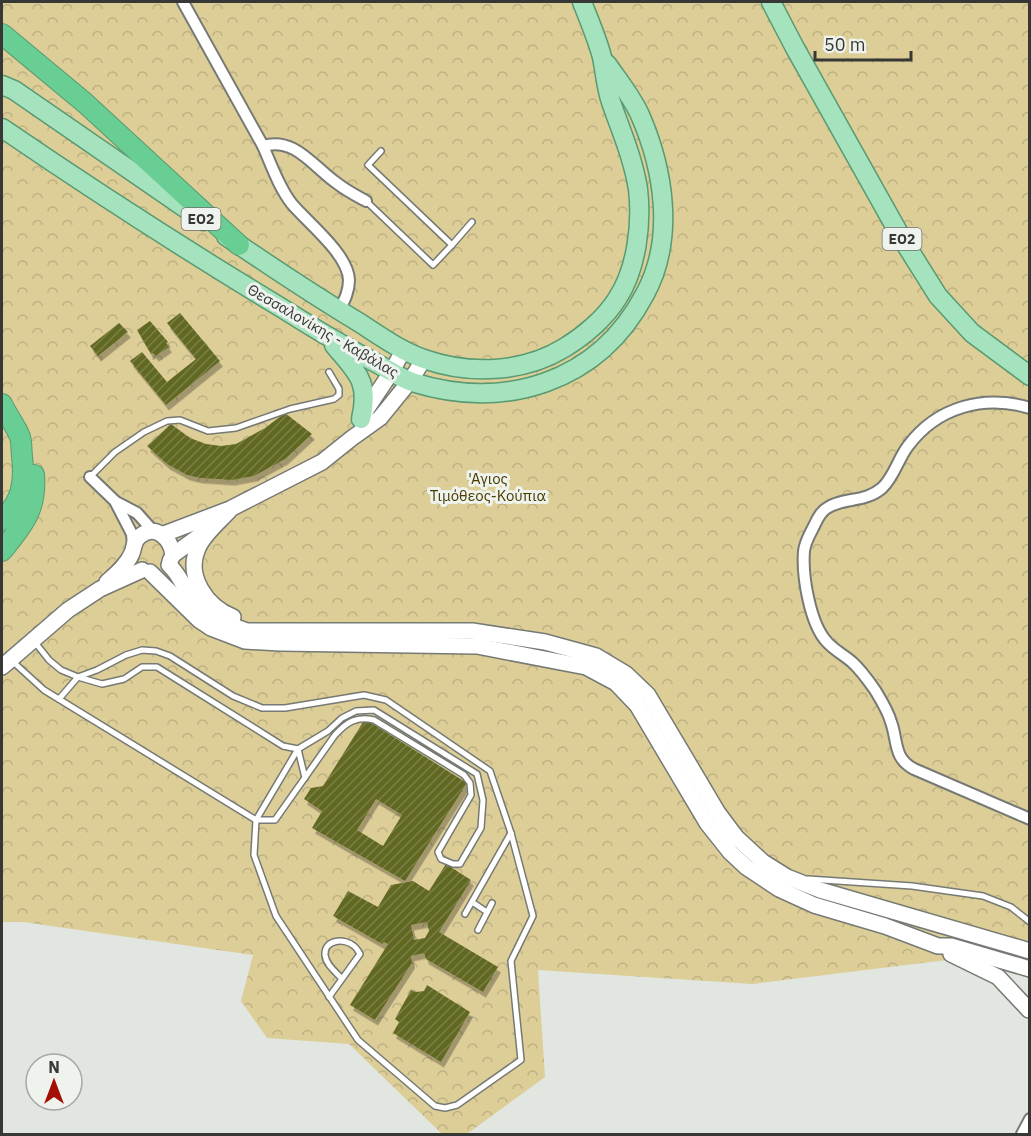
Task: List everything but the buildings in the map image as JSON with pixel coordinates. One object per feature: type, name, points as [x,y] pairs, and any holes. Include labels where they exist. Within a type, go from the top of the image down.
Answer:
[{"type":"highway","points":[[2,34],[85,103],[239,245]]},
{"type":"highway","points":[[2,404],[20,438],[24,483],[12,510],[2,520]]},
{"type":"highway","points":[[2,551],[26,520],[31,508],[34,489],[33,467],[27,443],[20,438]]},
{"type":"main road","name":"Θεσσαλονίκης - Καβάλας","points":[[2,86],[14,90],[339,311],[404,349],[424,359],[476,368],[515,367],[536,362],[554,354],[580,337],[607,312],[618,298],[634,256],[639,215],[638,189],[627,143],[611,101],[601,55],[582,2]]},
{"type":"main road","name":"ΕΟ2","points":[[771,2],[901,237],[938,296],[972,333],[1029,376]]},
{"type":"main road","name":"Θεσσαλονίκης - Καβάλας","points":[[2,128],[67,174],[323,333],[410,381],[467,392],[497,393],[522,390],[543,384],[580,365],[605,347],[630,318],[645,295],[660,255],[663,204],[658,174],[639,113],[601,55]]},
{"type":"main road","points":[[323,333],[354,369],[363,384],[365,403],[361,419]]},
{"type":"street","points":[[183,2],[263,146],[291,203],[319,231],[346,266],[349,288],[339,311]]},
{"type":"street","points":[[263,146],[275,142],[298,150],[339,185],[366,201]]},
{"type":"street","points":[[352,438],[361,419],[404,349]]},
{"type":"street","points":[[6,663],[68,610],[100,589],[121,568],[134,542],[142,534],[158,533],[230,509],[322,462],[380,418],[410,381],[424,359]]},
{"type":"street","points":[[1029,408],[1010,403],[990,402],[959,408],[932,423],[909,445],[890,479],[881,489],[861,500],[827,507],[821,513],[807,540],[804,558],[810,602],[821,634],[830,645],[861,671],[876,693],[891,722],[895,745],[901,759],[914,769],[1029,819]]},
{"type":"street","points":[[90,477],[116,502],[136,513],[172,543],[171,560],[189,594],[205,611],[223,622],[247,631],[472,631],[545,642],[596,656],[626,674],[648,695],[724,823],[754,854],[788,878],[838,896],[950,926],[1029,951]]},
{"type":"street","points":[[116,502],[132,534],[135,563],[199,620],[211,628],[245,641],[280,644],[477,646],[586,667],[609,679],[632,698],[653,729],[707,823],[730,852],[746,867],[779,890],[814,905],[938,946],[998,977],[1029,1010]]},
{"type":"street","points":[[230,509],[198,546],[195,578],[206,597],[230,616],[288,631]]},
{"type":"street","points":[[100,589],[146,571],[160,571],[192,539],[217,524]]},
{"type":"street","points":[[938,946],[951,946],[1029,969]]},
{"type":"street","points":[[1022,1134],[1029,1119]]},
{"type":"lane","points":[[381,151],[368,165],[452,245]]},
{"type":"lane","points":[[366,201],[433,265],[472,222]]},
{"type":"lane","points":[[90,477],[115,452],[144,432],[167,421],[180,420],[208,431],[236,428],[290,409],[334,399],[339,395],[339,389],[329,372]]},
{"type":"lane","points":[[32,639],[49,660],[61,670],[102,684],[124,679],[142,667],[157,667],[283,746],[298,749]]},
{"type":"lane","points":[[6,663],[44,690],[256,820],[275,820],[335,735],[346,723],[361,717],[374,720],[464,775],[470,783],[471,795],[438,852],[441,859],[460,864],[481,828],[483,800],[477,774],[374,710],[356,711],[342,718],[328,731],[298,749],[256,820],[254,855],[276,916],[358,1040],[435,1106],[445,1108],[457,1105],[521,1060],[511,961],[532,916],[511,833],[490,771],[386,700],[364,695],[285,708],[262,708],[233,696],[170,656],[156,651],[142,650],[126,655],[78,677],[59,699]]},
{"type":"lane","points":[[328,731],[335,735]]},
{"type":"lane","points":[[298,749],[305,778]]},
{"type":"lane","points":[[465,914],[511,833]]},
{"type":"lane","points":[[788,878],[922,887],[983,896],[1011,908],[1029,921]]},
{"type":"lane","points":[[472,902],[487,912]]},
{"type":"lane","points":[[478,930],[492,903]]},
{"type":"lane","points":[[329,997],[342,979],[360,954],[346,941],[336,941],[326,949],[325,957],[330,967],[342,979]]},
{"type":"green space","name":"'Αγιος Τιμόθεος-Κούπια","points":[[2,2],[1029,2],[1029,950],[752,984],[538,970],[545,1077],[467,1134],[442,1134],[349,1044],[267,1038],[241,1001],[253,955],[23,922],[2,922]]}]
